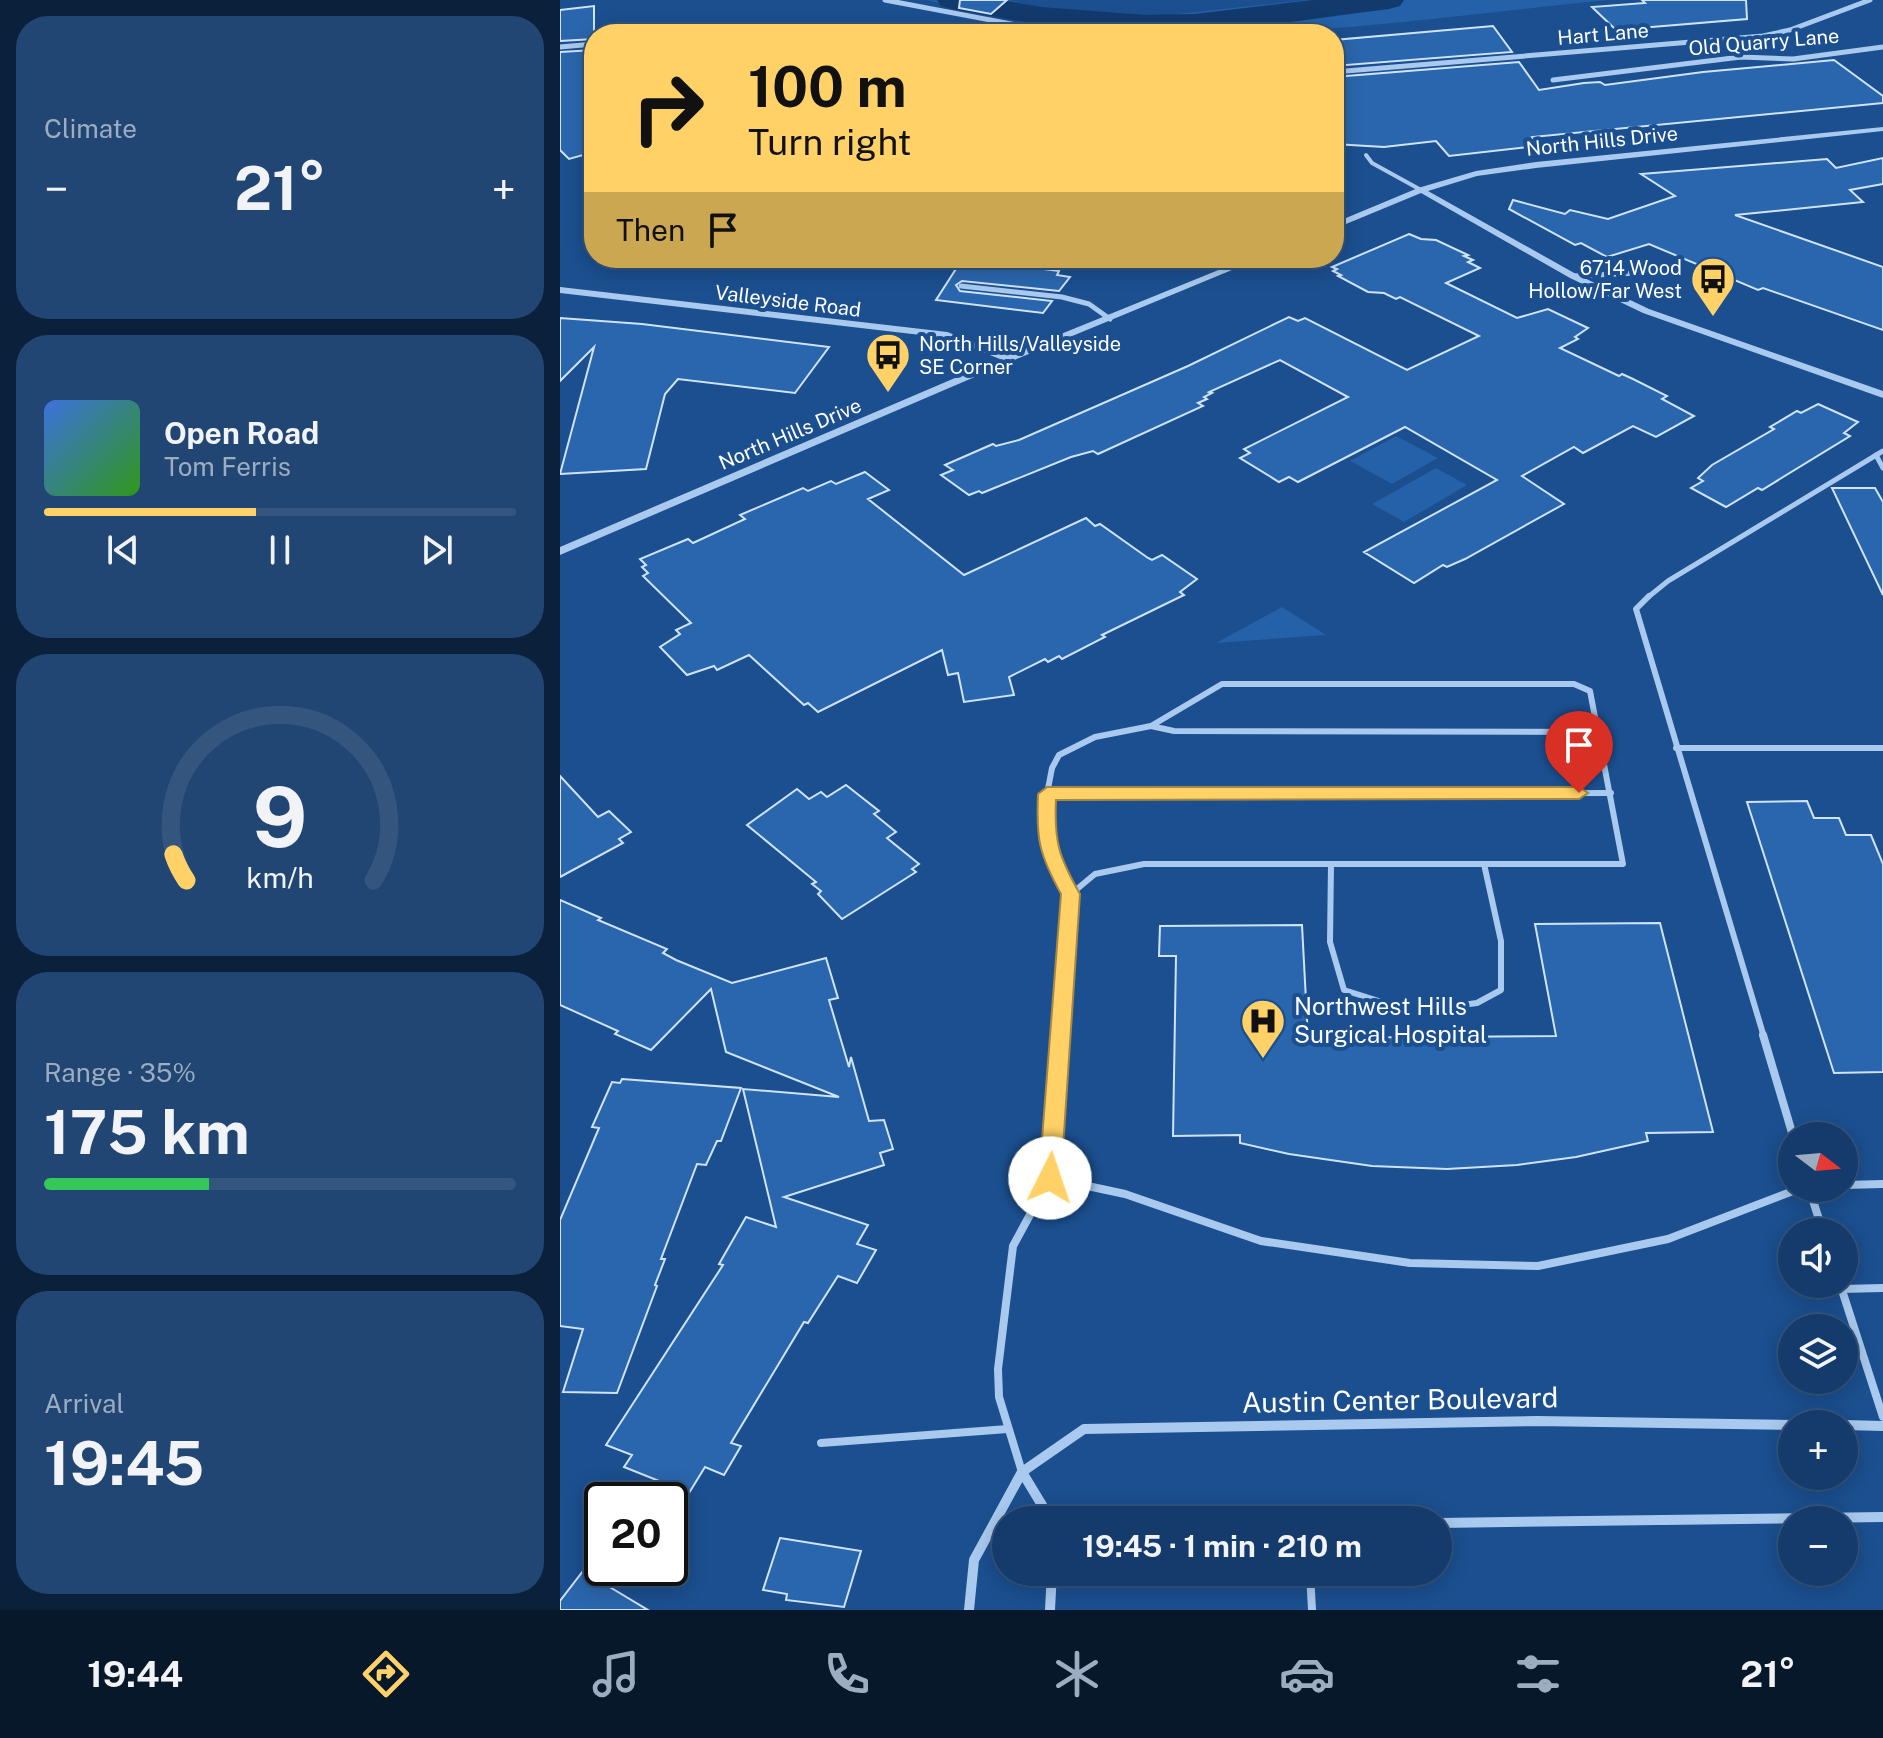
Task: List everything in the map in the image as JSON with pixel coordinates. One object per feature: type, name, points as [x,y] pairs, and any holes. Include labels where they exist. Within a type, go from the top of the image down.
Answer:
[{"type":"street","points":[[885,0],[1011,24]]},
{"type":"street","name":"Hart Lane","points":[[1344,71],[1763,36],[1790,30],[1870,0]]},
{"type":"street","points":[[560,47],[584,45]]},
{"type":"street","name":"Old Quarry Lane","points":[[1553,80],[1741,57],[1793,59],[1883,47]]},
{"type":"street","name":"North Hills Drive","points":[[1344,222],[1421,190],[1476,174],[1883,129]]},
{"type":"street","points":[[1421,190],[1573,276],[1646,311],[1883,395]]},
{"type":"street","name":"North Hills Drive","points":[[560,551],[1008,359],[1232,268]]},
{"type":"street","name":"Valleyside Road","points":[[560,290],[947,335],[1008,359]]},
{"type":"street","name":"Austin Center Boulevard","points":[[1022,1472],[1084,1429],[1537,1421],[1778,1425]]},
{"type":"street","points":[[1858,1425],[1883,1426]]},
{"type":"street","points":[[1022,1472],[1043,1506]]},
{"type":"street","points":[[969,1610],[974,1560],[1022,1472]]},
{"type":"street","points":[[1452,1523],[1883,1517]]},
{"type":"street","points":[[1050,1610],[1051,1586]]},
{"type":"lane","points":[[1366,155],[1372,163],[1421,190]]},
{"type":"lane","points":[[1573,276],[1660,272]]},
{"type":"lane","points":[[961,286],[1062,297],[1089,304],[1110,319]]},
{"type":"lane","points":[[1789,1122],[1636,609],[1652,590],[1692,568],[1813,490],[1883,451]]},
{"type":"lane","points":[[1876,455],[1883,468]]},
{"type":"lane","points":[[1022,1472],[999,1397],[998,1369],[1013,1246],[1050,1178],[1071,894],[1056,869],[1045,836],[1047,794],[1052,768],[1059,755],[1095,737],[1151,726],[1222,684],[1574,684],[1590,691],[1623,864],[1144,864],[1095,874],[1071,894]]},
{"type":"lane","points":[[1151,726],[1174,731],[1599,732]]},
{"type":"lane","points":[[1676,748],[1883,748]]},
{"type":"lane","points":[[1047,794],[1611,793]]},
{"type":"lane","points":[[1331,864],[1330,942],[1344,990],[1404,1009]]},
{"type":"lane","points":[[1440,1008],[1477,1003],[1501,990],[1501,941],[1484,864]]},
{"type":"lane","points":[[1050,1178],[1125,1194],[1261,1241],[1410,1263],[1538,1266],[1668,1239],[1778,1197]]},
{"type":"lane","points":[[1858,1185],[1883,1184]]},
{"type":"lane","points":[[1858,1287],[1883,1288]]},
{"type":"lane","points":[[1845,1298],[1883,1417]]},
{"type":"lane","points":[[821,1443],[1008,1429]]},
{"type":"lane","points":[[1311,1586],[1312,1610]]},
{"type":"shaded area","points":[[926,0],[1008,0],[1067,14],[1149,17],[1306,0],[1608,0],[1344,27],[1344,24],[1052,24]]},
{"type":"shaded area","points":[[1396,436],[1438,458],[1392,484],[1350,461]]},
{"type":"shaded area","points":[[1436,468],[1467,485],[1404,522],[1372,504]]},
{"type":"shaded area","points":[[1282,607],[1326,635],[1216,643]]},
{"type":"building","points":[[960,0],[1007,0],[991,14],[959,8]]},
{"type":"building","points":[[1642,0],[1746,0],[1747,19],[1616,30],[1592,7],[1645,3]]},
{"type":"building","points":[[594,6],[594,24],[584,24],[584,40],[560,41],[560,10]]},
{"type":"building","points":[[1493,26],[1512,52],[1344,65],[1344,39]]},
{"type":"building","points":[[584,51],[584,155],[569,159],[560,150],[560,52]]},
{"type":"building","points":[[1834,60],[1883,96],[1883,103],[1532,137],[1537,146],[1449,156],[1436,141],[1384,147],[1344,145],[1344,76],[1519,62],[1539,90]]},
{"type":"building","points":[[1883,158],[1883,184],[1850,190],[1863,202],[1735,215],[1883,267],[1883,330],[1763,288],[1758,290],[1649,244],[1607,257],[1581,243],[1575,245],[1509,209],[1513,200],[1565,214],[1570,210],[1608,219],[1675,196],[1641,174],[1827,159],[1836,168]]},
{"type":"building","points":[[1409,234],[1436,240],[1468,255],[1464,256],[1473,260],[1468,262],[1480,268],[1446,283],[1517,318],[1548,309],[1588,328],[1575,337],[1578,339],[1560,348],[1667,396],[1662,399],[1694,416],[1656,437],[1633,426],[1583,453],[1574,447],[1522,476],[1564,504],[1465,559],[1447,567],[1443,565],[1414,583],[1364,552],[1497,480],[1405,427],[1298,482],[1289,477],[1279,482],[1240,458],[1250,453],[1244,449],[1348,397],[1280,360],[1209,392],[1212,393],[1204,397],[1207,399],[1198,403],[1203,406],[1098,454],[1093,451],[1071,457],[982,493],[979,491],[969,495],[941,475],[953,470],[945,465],[993,444],[996,446],[1019,440],[1188,366],[1289,317],[1298,321],[1305,318],[1407,370],[1479,336],[1400,297],[1396,299],[1384,293],[1368,292],[1338,276],[1341,275],[1333,271],[1337,269],[1334,268],[1344,268],[1344,262]]},
{"type":"building","points":[[957,268],[1036,268],[1059,271],[1057,275],[1070,277],[1059,291],[962,281],[956,285],[960,291],[1052,301],[1043,313],[936,300]]},
{"type":"building","points":[[560,318],[642,324],[829,347],[795,393],[678,379],[665,394],[646,469],[560,474],[594,347],[560,381]]},
{"type":"building","points":[[1818,404],[1858,422],[1844,433],[1850,436],[1762,490],[1758,488],[1726,507],[1691,488],[1703,481],[1698,478],[1712,465],[1774,429],[1770,427],[1797,411],[1801,413]]},
{"type":"building","points":[[865,472],[889,490],[868,499],[964,575],[1086,518],[1095,526],[1100,524],[1148,558],[1152,560],[1162,555],[1197,579],[1180,592],[1184,595],[1102,635],[1105,637],[1062,659],[1059,656],[1048,662],[1045,659],[1009,677],[1014,695],[964,702],[958,673],[948,675],[942,650],[818,712],[808,703],[804,705],[749,655],[717,670],[714,666],[687,675],[660,647],[680,634],[676,630],[691,623],[643,576],[648,573],[640,559],[688,539],[693,543],[745,519],[740,515],[803,488],[808,491],[831,481],[836,484]]},
{"type":"building","points":[[1832,488],[1875,488],[1883,502],[1883,595]]},
{"type":"building","points":[[560,776],[598,817],[609,811],[631,832],[619,839],[623,843],[560,877]]},
{"type":"building","points":[[846,785],[879,811],[874,814],[896,832],[887,838],[919,864],[912,869],[916,872],[842,919],[818,894],[821,891],[812,884],[816,882],[747,825],[797,789],[809,799],[821,792],[827,797]]},
{"type":"building","points":[[1807,801],[1814,818],[1839,818],[1846,835],[1871,835],[1883,864],[1883,1072],[1834,1073],[1747,802]]},
{"type":"building","points":[[560,900],[667,949],[663,953],[676,960],[732,983],[826,958],[838,998],[829,1000],[849,1067],[851,1057],[869,1121],[884,1120],[893,1149],[880,1153],[884,1165],[784,1197],[868,1225],[857,1244],[876,1250],[857,1283],[838,1276],[808,1323],[804,1322],[731,1443],[741,1446],[724,1475],[705,1467],[689,1493],[688,1482],[662,1482],[624,1467],[632,1455],[606,1445],[723,1265],[719,1264],[746,1217],[776,1227],[743,1089],[839,1097],[726,1052],[711,989],[651,1050],[615,1034],[618,1031],[560,1005]]},
{"type":"building","points":[[1660,923],[1713,1132],[1646,1133],[1648,1141],[1576,1157],[1517,1165],[1447,1169],[1372,1166],[1289,1154],[1240,1143],[1240,1135],[1173,1136],[1176,956],[1159,956],[1160,926],[1302,925],[1308,1038],[1556,1036],[1535,924]]},
{"type":"building","points":[[622,1079],[741,1088],[721,1141],[717,1141],[706,1165],[697,1164],[661,1259],[665,1259],[657,1286],[617,1393],[563,1392],[583,1329],[560,1326],[560,1220],[599,1128],[592,1127],[612,1082],[620,1083]]},
{"type":"building","points":[[780,1538],[861,1551],[844,1607],[786,1600],[787,1594],[763,1590]]},
{"type":"building","points":[[583,1571],[584,1586],[608,1586],[648,1610],[560,1610],[560,1601]]},
{"type":"waterway","points":[[952,0],[1041,16],[1145,24],[1194,23],[1389,0]]},
{"type":"place","name":"6714 Wood Hollow/Far West","points":[[1713,318]]},
{"type":"place","name":"North Hills/Valleyside SE Corner","points":[[888,394]]},
{"type":"place","name":"Northwest Hills Surgical Hospital","points":[[1263,1060]]},
{"type":"route","points":[[1050,1178],[1071,894],[1056,869],[1045,836],[1047,794],[1579,793]]}]
